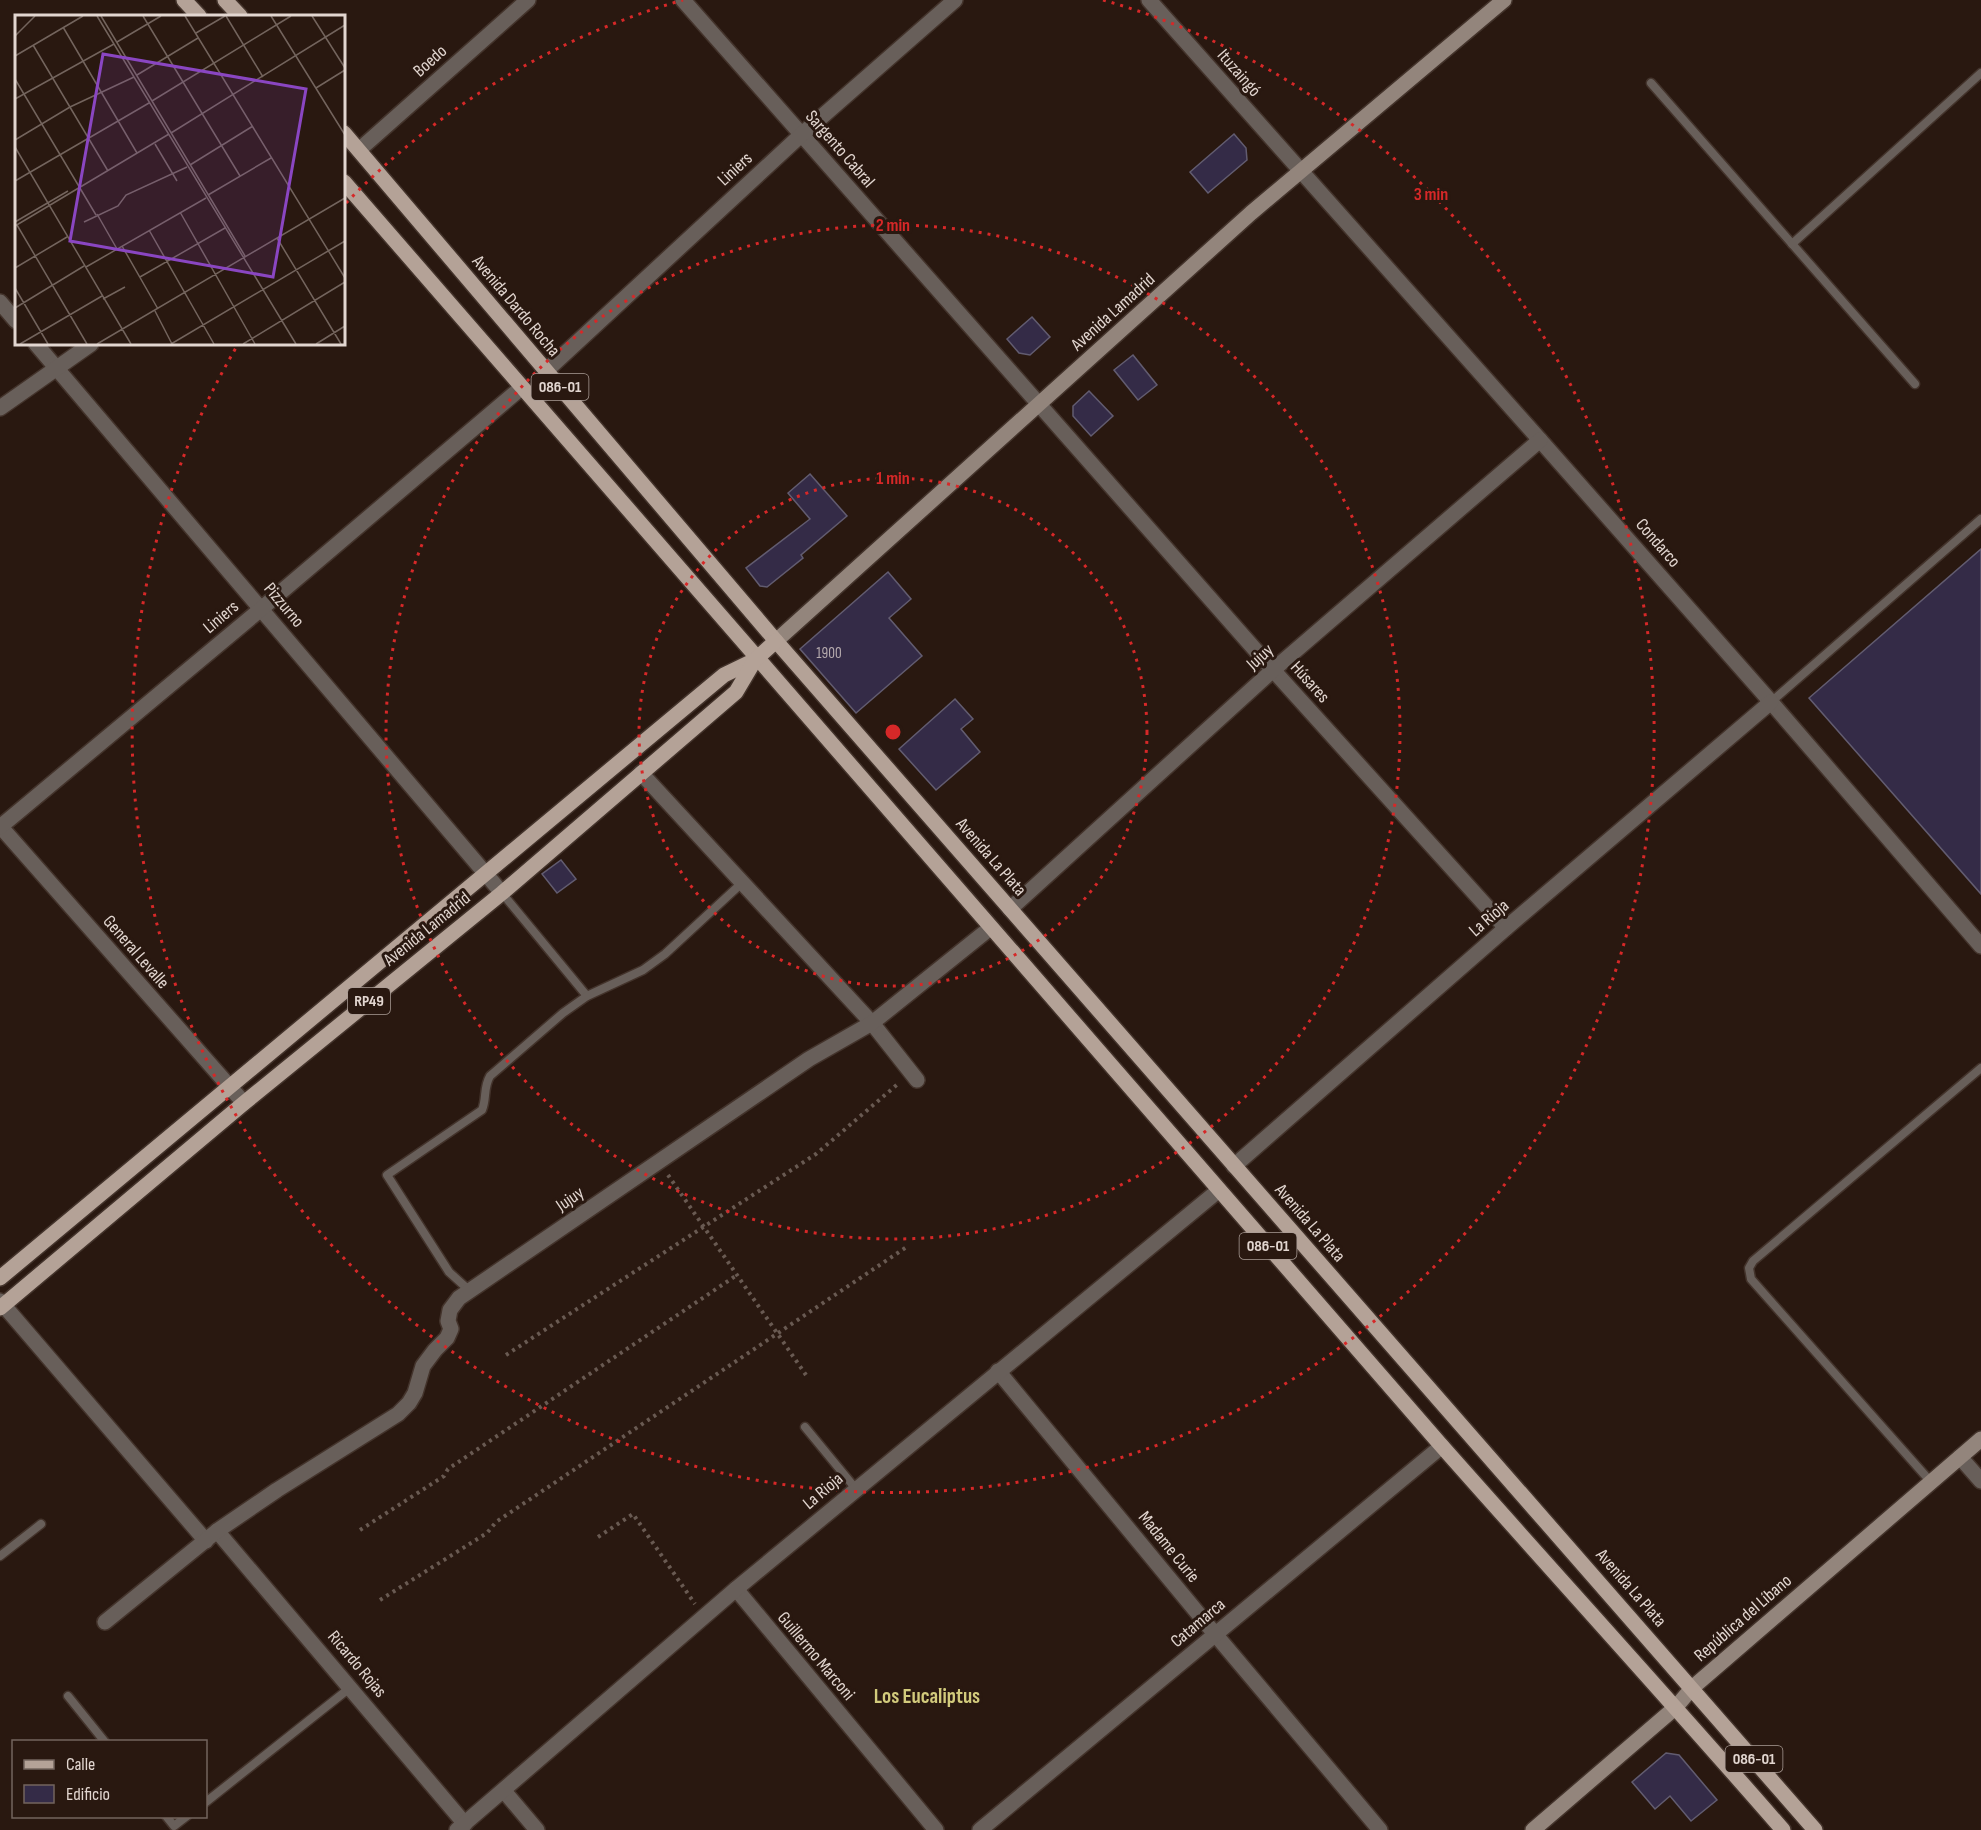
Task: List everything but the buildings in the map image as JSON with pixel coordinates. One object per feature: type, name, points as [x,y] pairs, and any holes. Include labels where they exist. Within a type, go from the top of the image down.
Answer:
[{"type":"main road","points":[[184,0],[197,15]]},
{"type":"main road","points":[[225,0],[239,15]]},
{"type":"main road","name":"Avenida Dardo Rocha","points":[[345,134],[776,641]]},
{"type":"main road","name":"086-01","points":[[345,183],[989,929],[1442,1446],[1783,1830]]},
{"type":"main road","name":"Avenida Lamadrid","points":[[2,1304],[502,893],[736,692],[756,660],[776,641]]},
{"type":"main road","name":"Avenida La Plata","points":[[776,641],[1815,1830]]},
{"type":"main road","name":"Avenida Lamadrid","points":[[0,1278],[724,675],[756,660]]},
{"type":"street","name":"Boedo","points":[[359,150],[528,0]]},
{"type":"street","name":"Sargento Cabral","points":[[683,0],[1040,404]]},
{"type":"street","name":"Liniers","points":[[546,371],[801,135],[955,0]]},
{"type":"street","name":"Ituzaingó","points":[[1149,0],[1301,170]]},
{"type":"street","name":"Avenida Lamadrid","points":[[776,641],[1301,170],[1504,0]]},
{"type":"street","name":"Condarco","points":[[1301,170],[1771,702],[1981,946]]},
{"type":"street","points":[[0,302],[15,320]]},
{"type":"street","name":"Pizzurno","points":[[37,345],[502,893]]},
{"type":"street","points":[[0,408],[90,345]]},
{"type":"street","name":"Liniers","points":[[0,826],[261,609],[521,388]]},
{"type":"street","name":"Húsares","points":[[1040,404],[1274,670],[1506,928]]},
{"type":"street","name":"Jujuy","points":[[1010,909],[1274,670],[1540,440]]},
{"type":"street","name":"La Rioja","points":[[1234,1166],[1506,928],[1771,702]]},
{"type":"street","points":[[641,773],[872,1023],[913,1076]]},
{"type":"street","name":"General Levalle","points":[[0,826],[244,1103]]},
{"type":"street","name":"Jujuy","points":[[105,1622],[212,1536],[277,1490],[398,1414],[410,1403],[423,1366],[447,1338],[451,1329],[448,1321],[450,1310],[459,1298],[809,1059],[872,1023],[989,929]]},
{"type":"street","name":"La Rioja","points":[[461,1827],[736,1589],[1219,1190]]},
{"type":"street","name":"Ricardo Rojas","points":[[2,1304],[351,1687],[461,1827]]},
{"type":"street","name":"Madame Curie","points":[[998,1371],[1380,1830]]},
{"type":"street","name":"República del Líbano","points":[[1533,1830],[1676,1707],[1692,1688],[1981,1439]]},
{"type":"street","name":"Catamarca","points":[[980,1830],[1442,1446]]},
{"type":"street","points":[[1960,1457],[1981,1481]]},
{"type":"street","name":"Guillermo Marconi","points":[[736,1589],[936,1830]]},
{"type":"street","points":[[504,1791],[537,1830]]},
{"type":"lane","points":[[1792,244],[1981,73]]},
{"type":"lane","points":[[1651,83],[1915,384]]},
{"type":"lane","points":[[1771,702],[1981,519]]},
{"type":"lane","points":[[470,1291],[449,1272],[387,1175],[482,1110],[486,1102],[484,1088],[490,1076],[563,1013],[587,996],[643,970],[665,954],[743,882]]},
{"type":"lane","points":[[502,893],[587,996]]},
{"type":"lane","points":[[1931,1482],[1751,1279],[1749,1268],[1754,1261],[1981,1068]]},
{"type":"lane","points":[[805,1427],[856,1489]]},
{"type":"lane","points":[[0,1556],[41,1524]]},
{"type":"lane","points":[[207,1801],[351,1687]]},
{"type":"lane","points":[[68,1696],[103,1740]]},
{"type":"lane","points":[[167,1818],[174,1827],[185,1818]]},
{"type":"path","points":[[506,1355],[816,1154],[892,1090],[913,1076]]},
{"type":"path","points":[[659,1162],[806,1375]]},
{"type":"path","points":[[381,1600],[487,1533],[496,1522],[908,1246]]},
{"type":"path","points":[[360,1530],[444,1476],[448,1469],[737,1275]]},
{"type":"path","points":[[598,1537],[633,1514],[704,1617]]},
{"type":"district","name":"Los Eucaliptus","points":[[927,1696]]}]
